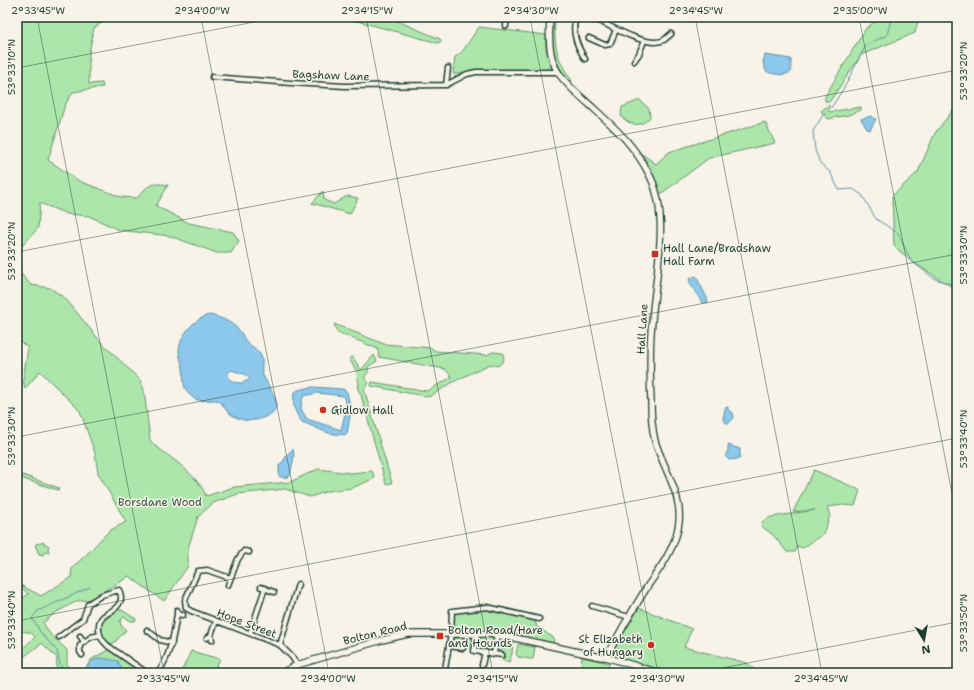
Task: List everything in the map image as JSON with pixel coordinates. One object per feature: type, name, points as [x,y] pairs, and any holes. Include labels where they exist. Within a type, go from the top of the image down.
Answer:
[{"type":"street","name":"Hall Lane","points":[[550,17],[550,48],[558,72],[581,97],[628,141],[639,156],[652,181],[656,192],[658,205],[660,237],[652,321],[650,373],[652,428],[655,441],[675,493],[678,504],[679,527],[673,546],[666,559],[629,617],[606,657]]},
{"type":"street","points":[[576,17],[574,33],[578,47],[585,59]]},
{"type":"street","points":[[591,17],[616,30],[644,41],[663,41],[671,34]]},
{"type":"street","points":[[500,19],[506,18],[506,26]]},
{"type":"street","points":[[589,38],[605,44],[610,44],[616,30]]},
{"type":"street","points":[[634,62],[644,41]]},
{"type":"street","points":[[447,84],[448,68]]},
{"type":"street","points":[[447,84],[467,74],[476,72],[558,72]]},
{"type":"street","name":"Bagshaw Lane","points":[[212,76],[345,86],[447,84]]},
{"type":"street","points":[[228,585],[244,548],[249,552]]},
{"type":"street","name":"Hope Street","points":[[230,578],[207,570],[198,571],[185,600],[185,606],[189,610],[280,645],[292,657],[297,665]]},
{"type":"street","points":[[280,645],[298,584]]},
{"type":"street","points":[[250,633],[263,588],[274,592]]},
{"type":"street","points":[[59,637],[83,619],[88,604],[102,595],[119,590],[121,602],[116,608],[106,613],[100,621],[101,639],[108,646],[147,673]]},
{"type":"street","points":[[592,606],[629,617]]},
{"type":"street","points":[[445,669],[450,646],[452,611],[487,607],[539,619]]},
{"type":"street","points":[[158,673],[172,643],[177,612],[183,615]]},
{"type":"street","points":[[210,638],[216,621]]},
{"type":"street","points":[[147,630],[157,638],[172,643]]},
{"type":"street","points":[[477,633],[474,651],[502,655]]},
{"type":"street","name":"Bolton Road","points":[[281,673],[297,665],[382,640],[408,634],[477,633],[497,634],[606,657],[659,673]]},
{"type":"street","points":[[494,654],[497,634]]},
{"type":"street","points":[[82,654],[80,647],[84,642],[91,637],[100,635]]},
{"type":"street","points":[[80,636],[84,642]]},
{"type":"street","points":[[450,646],[463,648]]},
{"type":"street","points":[[482,665],[485,652]]},
{"type":"green space","points":[[17,17],[110,17],[94,28],[89,53],[89,84],[102,83],[103,87],[73,92],[65,105],[48,160],[79,181],[121,197],[137,198],[147,187],[154,184],[168,185],[156,206],[189,223],[233,232],[239,241],[231,253],[217,253],[170,236],[119,230],[89,216],[67,214],[40,203],[38,228],[22,246],[17,260]]},
{"type":"green space","points":[[292,17],[388,17],[442,41],[438,43],[357,21]]},
{"type":"green space","points":[[552,17],[555,17],[557,51],[562,65],[572,81],[570,84],[556,60],[552,37]]},
{"type":"green space","points":[[879,17],[919,17],[915,33],[861,55],[830,101],[825,101],[825,96],[866,28],[879,19]]},
{"type":"green space","points":[[479,27],[546,35],[546,49],[554,70],[475,71],[462,74],[453,74],[455,57],[462,52]]},
{"type":"green space","points":[[640,100],[649,109],[650,117],[643,123],[632,124],[621,116],[622,107]]},
{"type":"green space","points":[[829,105],[829,112],[861,107],[861,110],[848,115],[828,119],[821,111]]},
{"type":"green space","points":[[957,107],[957,290],[911,261],[894,246],[892,196],[918,172],[935,133]]},
{"type":"green space","points":[[765,122],[775,143],[709,158],[662,193],[658,193],[640,155],[642,154],[656,164],[669,152]]},
{"type":"green space","points":[[323,191],[324,200],[334,204],[347,196],[358,198],[350,214],[312,203]]},
{"type":"green space","name":"Borsdane Wood","points":[[17,263],[21,274],[31,285],[50,288],[65,298],[100,341],[140,380],[144,390],[150,440],[191,474],[206,496],[234,487],[290,482],[318,469],[350,473],[372,471],[375,478],[352,488],[328,491],[310,497],[285,489],[238,494],[213,503],[198,517],[188,548],[188,566],[164,601],[129,576],[88,600],[77,601],[55,613],[43,623],[50,634],[67,650],[67,669],[72,673],[56,673],[57,658],[42,643],[17,662],[17,654],[35,637],[32,633],[17,630],[17,600],[28,594],[17,585],[17,583],[41,596],[72,577],[72,569],[76,564],[109,531],[126,522],[98,473],[95,453],[80,411],[40,371],[25,389],[23,379],[28,348],[17,339]]},
{"type":"green space","points":[[334,324],[384,344],[432,348],[435,351],[487,355],[492,352],[503,353],[504,360],[498,366],[490,364],[453,382],[429,397],[371,386],[372,382],[427,391],[452,377],[445,369],[379,357],[378,349],[337,332]]},
{"type":"green space","points":[[374,355],[377,361],[368,367],[368,373],[365,375],[365,379],[369,383],[364,389],[392,483],[386,484],[361,395],[357,387],[359,386],[357,372],[349,359],[352,356],[361,370]]},
{"type":"green space","points":[[814,470],[860,490],[855,506],[843,505],[827,507],[830,516],[823,534],[803,548],[797,546],[795,552],[787,552],[773,535],[761,526],[763,521],[771,517],[815,510],[793,512]]},
{"type":"green space","points":[[17,473],[59,488],[58,490],[17,477]]},
{"type":"green space","points":[[42,542],[49,546],[49,553],[45,552],[43,555],[39,554],[35,545]]},
{"type":"green space","points":[[639,608],[692,629],[684,647],[747,663],[758,673],[673,673],[610,656]]},
{"type":"green space","points":[[120,609],[136,619],[135,621],[131,621],[124,617],[120,621],[121,626],[126,630],[114,643],[108,645],[101,632],[102,624],[109,616]]},
{"type":"green space","points":[[486,610],[535,621],[537,627],[554,638],[553,643],[498,632],[455,632],[453,617],[455,613]]},
{"type":"green space","points":[[477,636],[495,639],[493,650],[476,648]]},
{"type":"green space","points":[[453,638],[474,638],[472,648],[452,646]]},
{"type":"green space","points":[[499,639],[513,642],[512,654],[509,662],[503,661],[504,653],[496,651]]},
{"type":"green space","points":[[518,644],[535,647],[533,659],[518,657],[516,654]]},
{"type":"green space","points":[[110,649],[145,673],[82,673],[92,659]]},
{"type":"green space","points":[[191,651],[220,659],[214,670],[211,669],[209,673],[181,672]]},
{"type":"green space","points":[[582,657],[610,663],[606,673],[580,673]]},
{"type":"water","points":[[765,55],[791,59],[791,72],[778,74],[766,71],[763,62]]},
{"type":"water","points":[[871,116],[876,119],[870,130],[867,129],[861,119]]},
{"type":"water","points":[[696,276],[708,302],[702,303],[691,285],[689,279]]},
{"type":"water","points":[[209,315],[214,316],[231,324],[239,330],[246,341],[260,354],[262,361],[262,372],[276,400],[274,411],[269,415],[253,420],[242,420],[227,411],[217,400],[202,401],[193,398],[189,394],[184,385],[183,368],[179,353],[180,345],[189,328],[203,317]],"holes":[[[231,370],[244,374],[250,378],[249,380],[241,383],[233,382],[228,376],[228,373]]]},
{"type":"water","points":[[312,387],[343,389],[347,392],[351,411],[347,434],[341,435],[331,433],[303,423],[296,413],[293,401],[294,393],[298,390]],"holes":[[[317,393],[344,396],[346,408],[341,430],[307,419],[301,409],[304,396]]]},
{"type":"water","points":[[728,407],[728,410],[733,413],[734,418],[728,424],[723,420],[725,408]]},
{"type":"water","points":[[728,445],[740,449],[740,457],[729,460],[725,456],[728,450]]},
{"type":"water","points":[[293,449],[294,456],[290,476],[284,478],[279,476],[279,466]]},
{"type":"water","points":[[101,658],[118,661],[123,672],[86,673],[90,662]]},
{"type":"waterway","points":[[831,108],[845,86],[866,45],[887,35],[892,17]]},
{"type":"waterway","points":[[825,112],[813,131],[815,150],[820,163],[830,172],[839,190],[853,189],[862,195],[876,219],[898,233],[911,261],[935,279],[957,286]]},
{"type":"waterway","points":[[65,673],[60,664],[57,651],[41,633],[32,618],[38,611],[90,587]]},
{"type":"place","name":"Hall Lane/Bradshaw Hall Farm","points":[[655,254]]},
{"type":"place","name":"Gidlow Hall","points":[[323,410]]},
{"type":"place","name":"Bolton Road/Hare and Hounds","points":[[440,636]]},
{"type":"place","name":"St Elizabeth of Hungary","points":[[651,645]]}]
